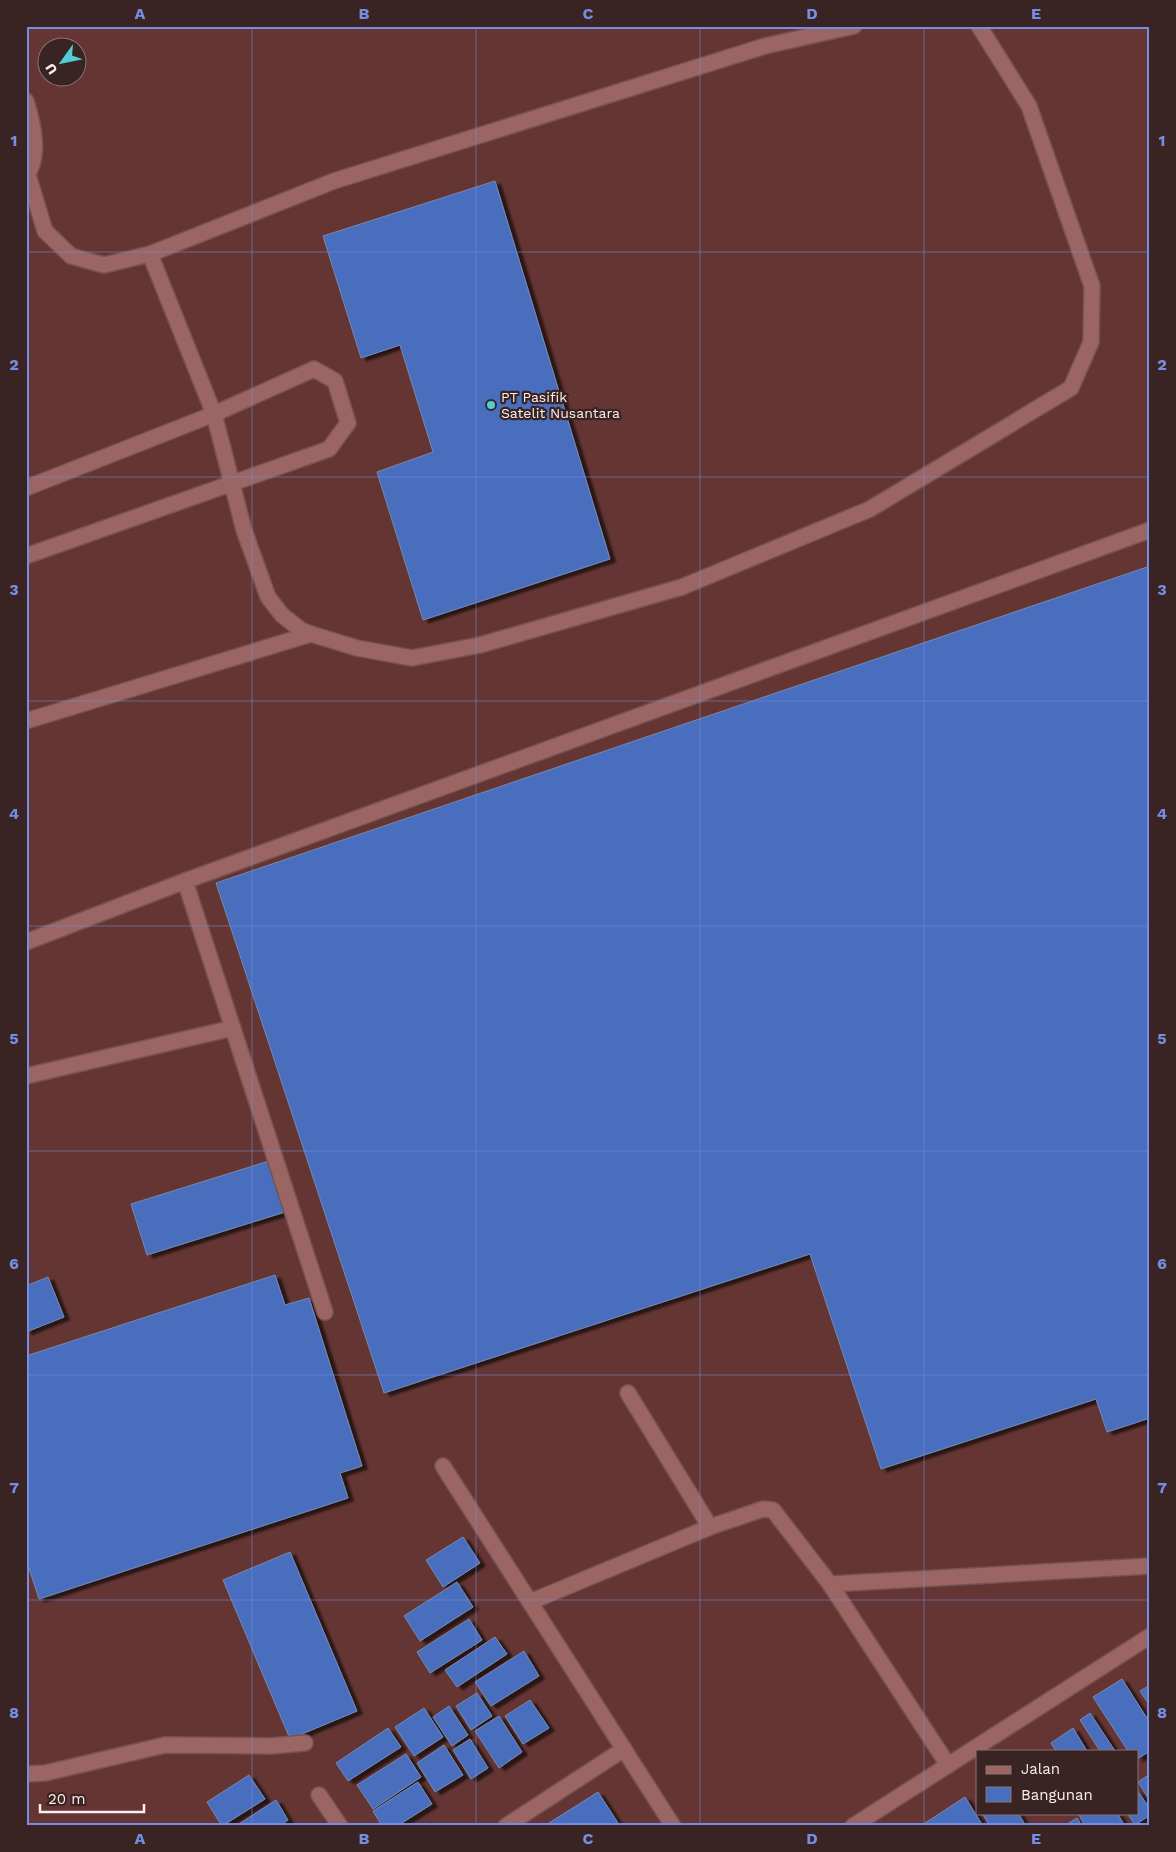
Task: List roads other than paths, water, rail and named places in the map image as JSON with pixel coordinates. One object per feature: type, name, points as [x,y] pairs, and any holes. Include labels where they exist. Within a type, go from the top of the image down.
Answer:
[{"type":"street","points":[[26,102],[33,125],[34,153],[27,176],[45,232],[71,256],[104,265],[150,254],[334,181],[765,46],[854,26]]},
{"type":"street","points":[[150,254],[214,414],[244,530],[268,596],[282,615],[300,630],[311,634],[357,648],[412,658],[480,645],[682,587],[870,510],[1071,388],[1091,342],[1092,286],[1029,106],[979,26]]},
{"type":"street","points":[[26,488],[214,414],[314,369],[334,381],[348,423],[329,449],[26,556]]},
{"type":"street","points":[[26,942],[185,880],[1150,530]]},
{"type":"street","points":[[26,721],[311,634]]},
{"type":"street","points":[[185,880],[325,1312]]},
{"type":"street","points":[[26,1076],[233,1028]]},
{"type":"street","points":[[628,1393],[710,1527]]},
{"type":"street","points":[[443,1466],[673,1826]]},
{"type":"street","points":[[530,1602],[710,1527],[763,1509],[773,1510],[830,1584],[948,1765]]},
{"type":"street","points":[[830,1584],[1150,1566]]},
{"type":"street","points":[[853,1826],[1150,1636]]},
{"type":"street","points":[[26,1774],[45,1773],[165,1745],[271,1746],[305,1742]]},
{"type":"street","points":[[506,1826],[624,1749]]},
{"type":"street","points":[[319,1795],[340,1826]]},
{"type":"place","name":"PT Pasifik Satelit Nusantara","points":[[491,405]]}]
